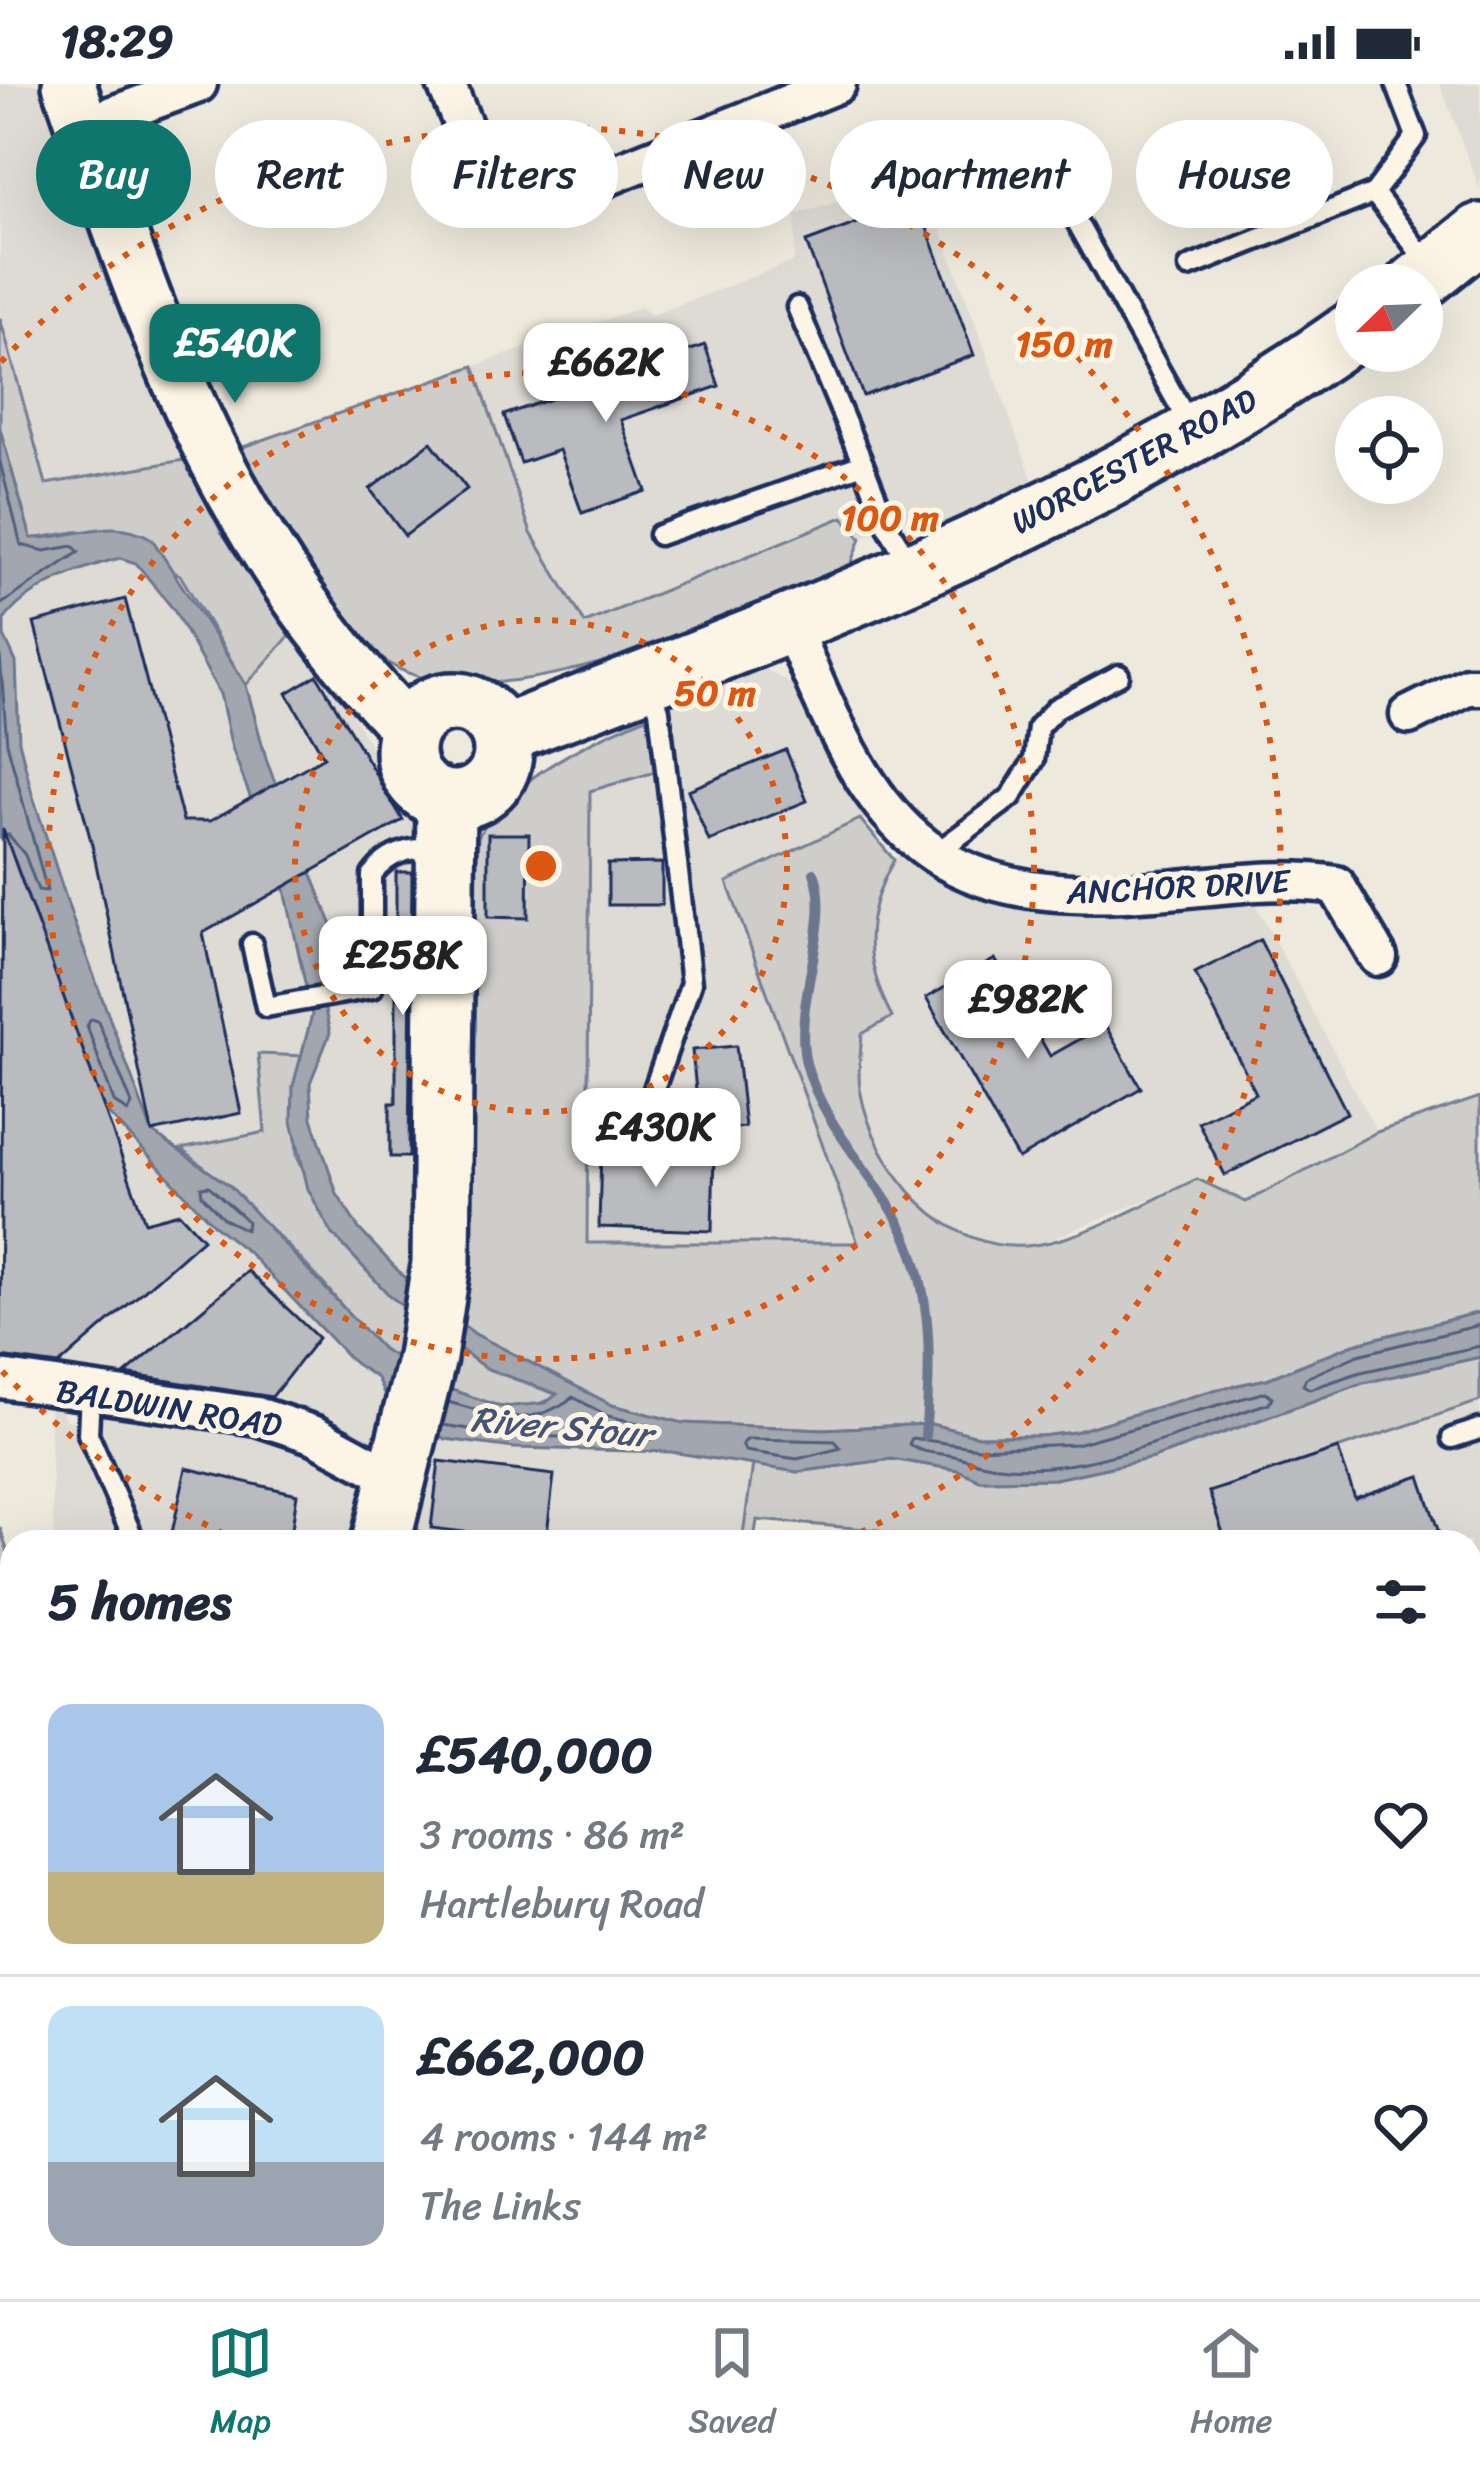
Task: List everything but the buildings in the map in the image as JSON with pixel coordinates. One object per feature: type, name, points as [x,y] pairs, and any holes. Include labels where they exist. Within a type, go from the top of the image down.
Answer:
[{"type":"main road","points":[[76,105],[175,379],[224,484],[304,612],[409,730]]},
{"type":"main road","points":[[1441,264],[1480,233]]},
{"type":"main road","name":"WORCESTER ROAD","points":[[501,735],[790,623],[1056,506],[1195,433],[1335,342]]},
{"type":"main road","points":[[392,1505],[441,1263],[446,825],[413,780],[404,755],[409,730],[426,710],[450,701],[486,714],[501,735],[502,760],[492,783],[446,825]]},
{"type":"street","points":[[76,105],[198,84]]},
{"type":"street","points":[[446,84],[485,178],[498,193],[526,204],[589,184],[837,84]]},
{"type":"street","name":"ANCHOR DRIVE","points":[[790,623],[861,778],[884,811],[935,854],[976,879],[1061,896],[1295,878],[1336,885],[1378,957]]},
{"type":"street","points":[[1409,715],[1467,686],[1480,686]]},
{"type":"street","name":"BALDWIN ROAD","points":[[0,1378],[257,1416],[315,1436],[392,1505]]},
{"type":"lane","points":[[1189,267],[1374,193],[1416,136],[1396,84]]},
{"type":"lane","points":[[1374,193],[1416,264]]},
{"type":"lane","points":[[1080,228],[1195,433]]},
{"type":"lane","points":[[797,307],[888,527],[915,571]]},
{"type":"lane","points":[[659,535],[863,464]]},
{"type":"lane","points":[[935,854],[1011,797],[1034,760],[1037,727],[1056,708],[1119,675]]},
{"type":"lane","points":[[647,680],[659,710],[692,982],[655,1089]]},
{"type":"lane","points":[[251,944],[266,1007],[372,988],[372,875],[382,861],[419,848],[446,825]]},
{"type":"lane","points":[[90,1394],[88,1434],[130,1530]]},
{"type":"lane","points":[[1452,1438],[1480,1429]]},
{"type":"shaded area","points":[[0,84],[39,84],[51,120],[36,120],[36,228],[89,228],[184,460],[46,484],[0,318]]},
{"type":"shaded area","points":[[1440,84],[1480,84],[1480,190]]},
{"type":"shaded area","points":[[830,204],[830,228],[940,228],[1033,481],[926,535],[912,517],[861,538],[843,517],[585,623],[531,533],[474,366],[641,307],[652,315],[794,261],[795,228],[806,228],[806,212]]},
{"type":"shaded area","points":[[0,318],[46,484],[184,460],[222,533],[292,633],[246,685],[180,575],[81,531],[31,539],[0,429]]},
{"type":"shaded area","points":[[474,366],[531,533],[585,623],[843,517],[861,538],[850,568],[682,636],[546,676],[483,683],[426,679],[381,658],[318,589],[237,449]]},
{"type":"shaded area","points":[[120,558],[136,563],[175,610],[220,694],[232,748],[285,890],[312,1015],[305,1056],[258,1054],[265,1132],[181,1149],[152,1132],[73,920],[19,741],[16,662],[4,636],[4,620],[36,593],[80,568]]},
{"type":"shaded area","points":[[292,633],[348,706],[422,837],[420,1294],[359,1229],[337,1194],[312,1118],[310,1083],[330,1033],[325,1010],[334,984],[333,928],[255,728],[246,685]]},
{"type":"shaded area","points":[[765,669],[822,702],[884,811],[728,882],[858,1243],[586,1243],[590,790],[673,769],[666,708]]},
{"type":"shaded area","points":[[651,715],[655,772],[590,791],[587,1243],[858,1243],[727,882],[860,819],[894,860],[876,900],[870,938],[876,976],[892,1017],[862,1034],[860,1089],[868,1119],[898,1177],[944,1222],[972,1237],[1003,1245],[1035,1245],[1097,1226],[1197,1179],[1246,1202],[1377,1132],[1480,1097],[1480,1312],[1354,1344],[1267,1379],[1075,1432],[1041,1436],[978,1436],[931,1424],[824,1429],[683,1423],[612,1405],[475,1334],[455,1319],[478,837],[510,796],[531,779],[579,749]]},
{"type":"shaded area","points":[[911,834],[976,879],[1245,885],[1377,1132],[1246,1202],[1197,1179],[1039,1244],[1009,1247],[974,1238],[940,1219],[916,1202],[890,1162],[872,1129],[859,1085],[862,1034],[892,1017],[874,981],[867,944],[873,897]]},
{"type":"shaded area","points":[[0,838],[15,861],[104,1109],[354,1363],[377,1378],[389,1405],[380,1452],[0,1379]]},
{"type":"shaded area","points":[[258,1054],[305,1056],[293,1086],[297,1156],[331,1232],[390,1296],[485,1368],[558,1395],[538,1404],[491,1404],[443,1387],[400,1362],[366,1334],[254,1212],[181,1149],[265,1132]]},
{"type":"shaded area","points":[[1480,1357],[1480,1401],[1209,1492],[1222,1530],[878,1530],[757,1520],[756,1530],[744,1530],[753,1464],[797,1472],[892,1459],[958,1470],[980,1480],[1055,1479],[1153,1458],[1363,1383]]},
{"type":"shaded area","points":[[1480,1401],[1480,1530],[1438,1530],[1420,1476],[1355,1498],[1338,1449]]},
{"type":"shaded area","points":[[49,1406],[61,1409],[66,1420],[88,1425],[108,1413],[244,1430],[304,1448],[343,1470],[366,1495],[365,1530],[54,1530]]},
{"type":"shaded area","points":[[430,1432],[514,1448],[625,1448],[753,1464],[744,1530],[410,1530]]},
{"type":"water","name":"River Stour","points":[[0,429],[31,538],[107,528],[152,539],[246,685],[267,762],[333,928],[334,984],[325,1010],[330,1033],[310,1083],[312,1118],[337,1194],[359,1229],[420,1294],[475,1334],[612,1405],[683,1423],[824,1429],[931,1424],[978,1436],[1075,1432],[1267,1379],[1354,1344],[1480,1312],[1480,1357],[1363,1383],[1153,1458],[1055,1479],[980,1480],[958,1470],[892,1459],[797,1472],[671,1452],[514,1448],[445,1439],[389,1405],[377,1378],[354,1363],[104,1109],[15,861],[0,838]],"holes":[[[120,558],[136,563],[174,610],[220,694],[232,748],[285,890],[312,1015],[293,1086],[292,1121],[308,1189],[331,1232],[390,1296],[485,1368],[557,1394],[546,1403],[502,1407],[452,1390],[382,1349],[230,1186],[152,1132],[73,920],[32,793],[19,741],[16,662],[4,636],[4,620],[41,588]]]},
{"type":"waterway","points":[[814,873],[819,914],[804,1015],[806,1063],[831,1120],[889,1205],[915,1259],[929,1347],[925,1436]]}]
